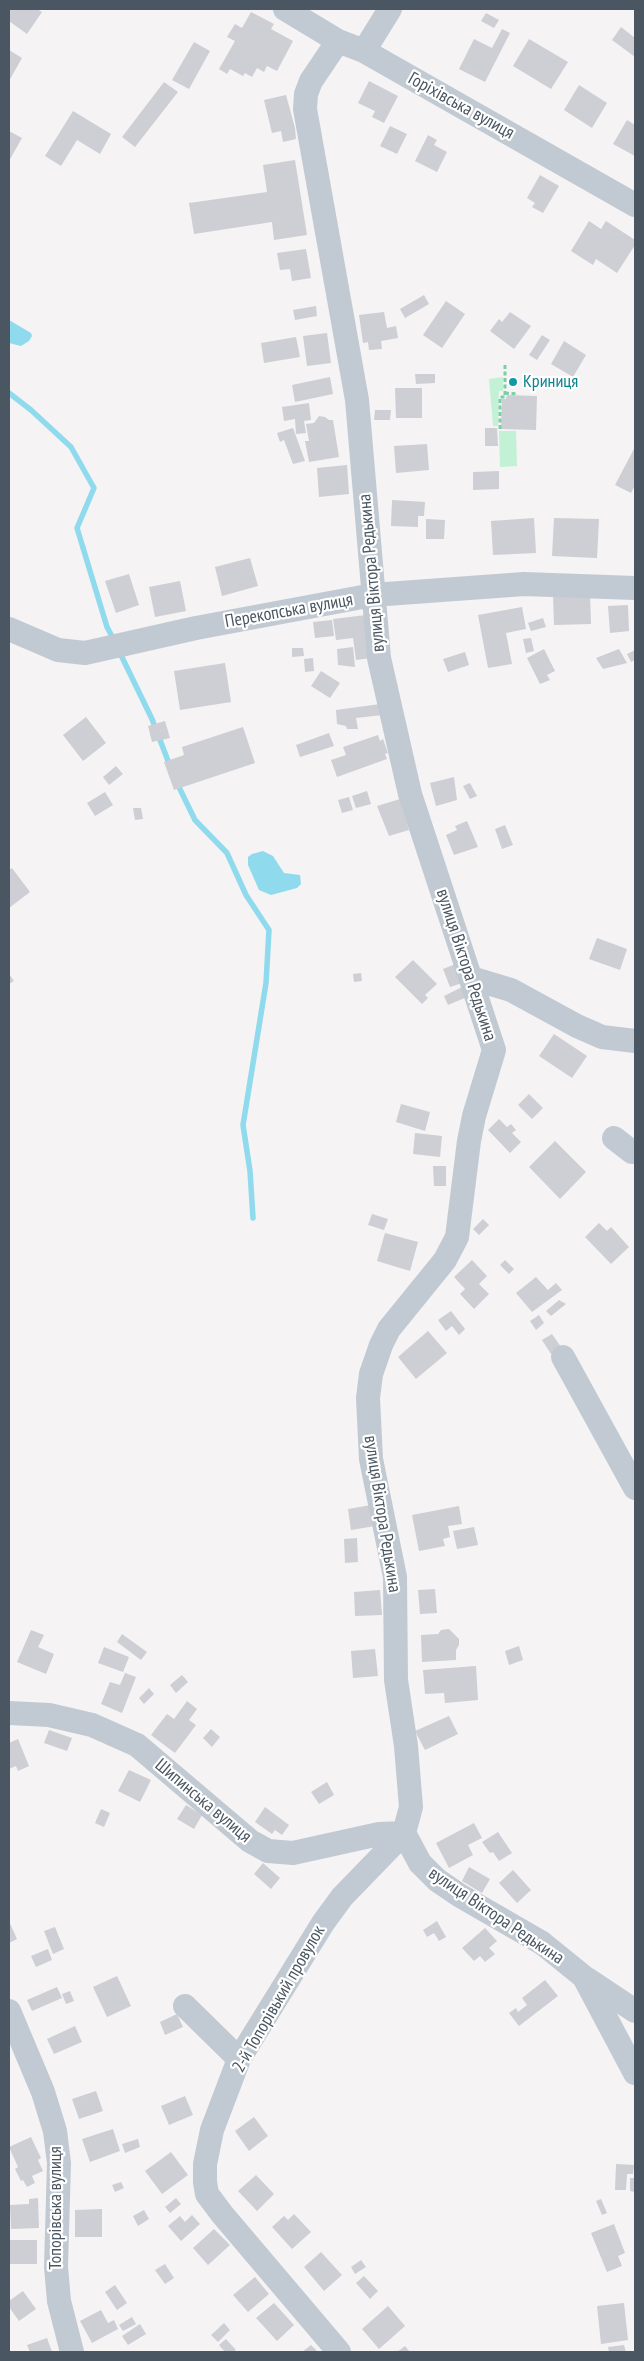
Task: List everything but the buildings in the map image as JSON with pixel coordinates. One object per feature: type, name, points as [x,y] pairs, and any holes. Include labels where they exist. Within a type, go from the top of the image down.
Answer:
[{"type":"street","name":"Горіхівська вулиця","points":[[285,9],[338,41],[364,51],[635,205]]},
{"type":"street","points":[[364,51],[390,9]]},
{"type":"street","name":"вулиця Віктора Редькина","points":[[338,41],[311,81],[306,94],[305,109],[353,376],[379,658],[410,794],[494,1050],[474,1116],[457,1237],[445,1260],[389,1329],[380,1345],[371,1374],[368,1398],[371,1459],[395,1577],[396,1680],[406,1746],[411,1807],[404,1833],[420,1863],[436,1880],[459,1896],[542,1943],[584,1977],[635,2073]]},
{"type":"street","name":"Перекопська вулиця","points":[[9,629],[58,650],[85,653],[196,628],[373,596],[524,584],[635,588]]},
{"type":"street","points":[[471,978],[511,990],[577,1026],[602,1036],[635,1041]]},
{"type":"street","points":[[563,1357],[635,1488]]},
{"type":"street","name":"Шипинська вулиця","points":[[9,1713],[49,1715],[92,1725],[136,1745],[250,1841],[268,1851],[293,1853],[379,1834],[404,1833]]},
{"type":"street","name":"2-й Топорівький провулок","points":[[339,2352],[222,2214],[208,2194],[205,2182],[205,2164],[212,2130],[239,2059],[322,1923],[342,1897],[404,1833]]},
{"type":"street","points":[[584,1977],[635,2011]]},
{"type":"street","points":[[185,2006],[239,2059]]},
{"type":"street","name":"Топорівська вулиця","points":[[9,2011],[43,2092],[55,2131],[59,2163],[56,2266],[60,2301],[72,2352]]},
{"type":"path","points":[[500,428],[500,397],[505,397],[505,363]]},
{"type":"path","points":[[505,393],[518,394]]},
{"type":"green space","points":[[503,377],[503,391],[499,391],[498,426],[493,426],[489,379]]},
{"type":"green space","points":[[499,431],[516,431],[517,466],[500,467]]},
{"type":"water","points":[[9,320],[31,333],[32,336],[29,341],[21,346],[9,343]]},
{"type":"water","points":[[263,851],[273,856],[284,873],[300,875],[301,884],[297,888],[271,895],[259,890],[248,865],[248,857]]},
{"type":"waterway","points":[[9,393],[31,410],[71,447],[94,488],[77,528],[107,627],[114,640]]},
{"type":"waterway","points":[[119,651],[152,719],[170,766]]},
{"type":"waterway","points":[[176,781],[195,820],[227,853],[246,895],[269,930],[266,983],[243,1125],[250,1171],[253,1218]]},
{"type":"place","name":"Криниця","points":[[513,382]]}]
